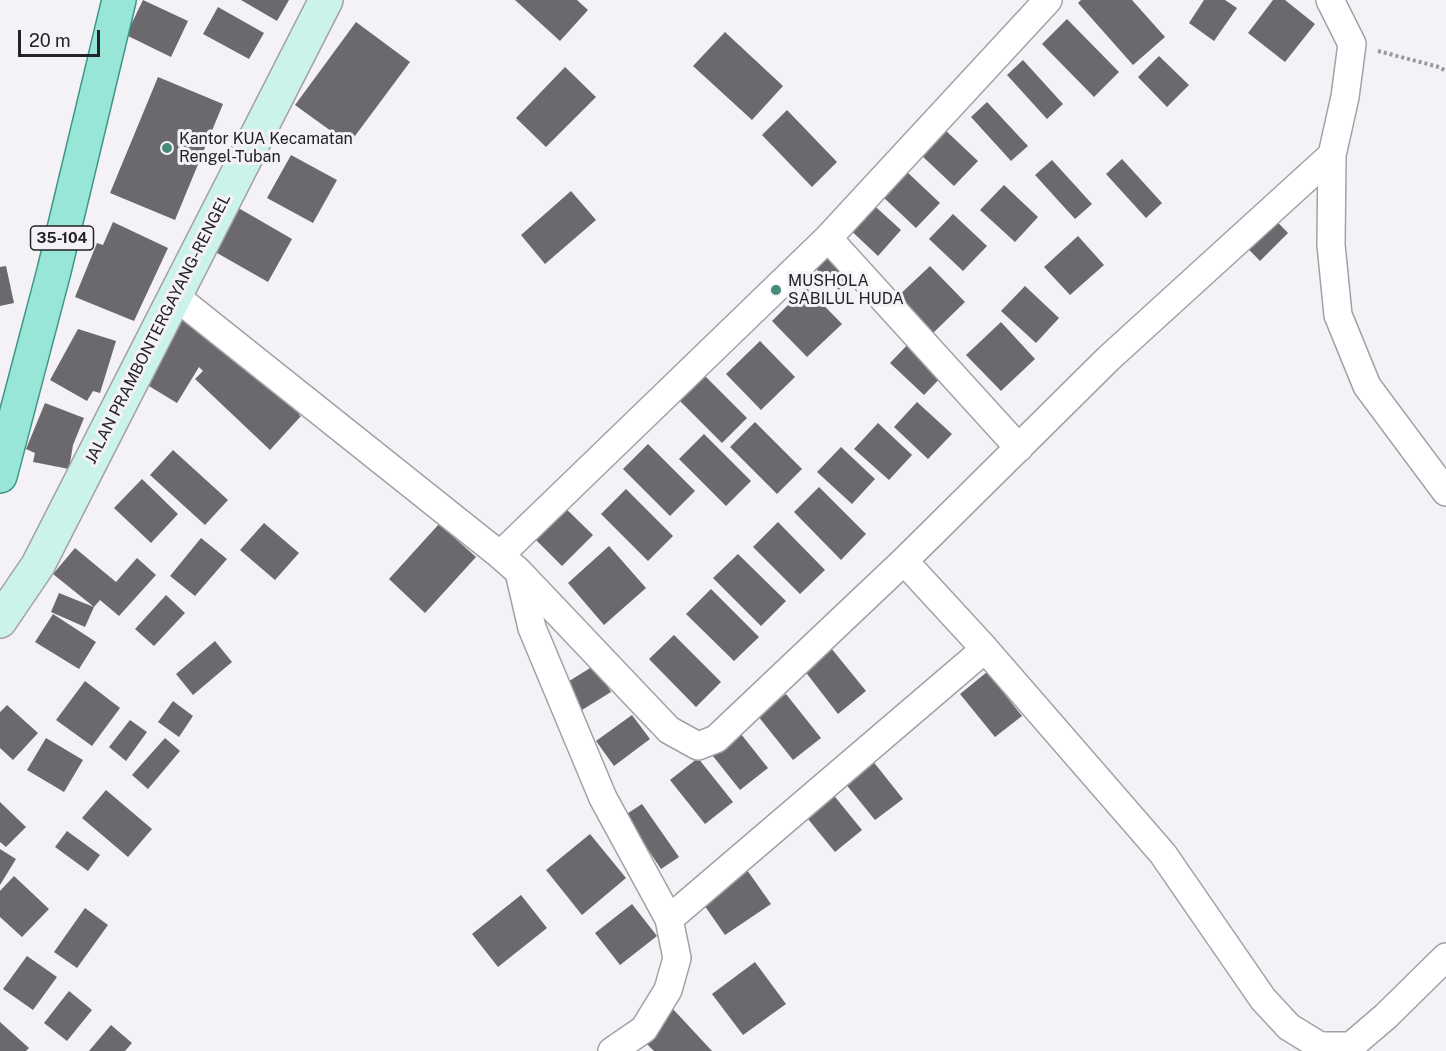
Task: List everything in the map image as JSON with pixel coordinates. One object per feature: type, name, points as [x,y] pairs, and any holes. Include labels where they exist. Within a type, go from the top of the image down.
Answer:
[{"type":"main road","name":"35-104","points":[[0,476],[54,271],[119,0]]},
{"type":"street","name":"JALAN PRAMBONTERGAYANG-RENGEL","points":[[0,621],[39,565],[326,0]]},
{"type":"street","points":[[509,563],[828,238],[1048,0]]},
{"type":"street","points":[[1330,0],[1352,44],[1345,97],[1332,155],[1331,244],[1338,315],[1367,386],[1446,492]]},
{"type":"street","points":[[175,296],[509,563],[669,730],[698,746],[716,739],[904,561],[1109,358],[1332,155]]},
{"type":"street","points":[[828,238],[1019,448]]},
{"type":"street","points":[[904,561],[985,649],[1163,854],[1263,999],[1289,1028],[1320,1046],[1351,1046],[1386,1016],[1446,957]]},
{"type":"street","points":[[509,563],[532,628],[603,798],[669,919],[676,958],[668,990],[644,1029],[612,1051]]},
{"type":"street","points":[[669,919],[985,649]]},
{"type":"path","points":[[1352,44],[1439,67],[1446,71]]},
{"type":"building","points":[[143,0],[188,21],[171,57],[126,35]]},
{"type":"building","points":[[241,0],[289,0],[277,21]]},
{"type":"building","points":[[515,0],[577,0],[588,10],[560,41]]},
{"type":"building","points":[[1081,0],[1132,0],[1165,37],[1133,65],[1078,3]]},
{"type":"building","points":[[1204,0],[1225,0],[1237,8],[1214,41],[1189,23]]},
{"type":"building","points":[[1273,0],[1285,0],[1315,24],[1285,62],[1248,33]]},
{"type":"building","points":[[218,7],[264,33],[249,59],[203,34]]},
{"type":"building","points":[[1067,19],[1119,72],[1094,97],[1042,44]]},
{"type":"building","points":[[356,22],[410,62],[349,144],[295,105]]},
{"type":"building","points":[[725,32],[783,86],[752,120],[693,66]]},
{"type":"building","points":[[1159,56],[1189,85],[1167,107],[1138,77]]},
{"type":"building","points":[[1023,60],[1063,104],[1047,119],[1007,75]]},
{"type":"building","points":[[565,67],[596,97],[546,147],[516,118]]},
{"type":"building","name":"Kantor KUA Kecamatan Rengel-Tuban","points":[[158,77],[223,104],[175,220],[110,193]]},
{"type":"building","points":[[987,102],[1028,146],[1011,161],[971,117]]},
{"type":"building","points":[[787,110],[837,162],[812,187],[762,135]]},
{"type":"building","points":[[944,129],[978,161],[954,186],[920,154]]},
{"type":"building","points":[[291,155],[337,180],[313,223],[267,198]]},
{"type":"building","points":[[1122,159],[1162,203],[1146,218],[1106,174]]},
{"type":"building","points":[[1052,160],[1092,204],[1075,219],[1035,175]]},
{"type":"building","points":[[906,171],[940,203],[916,228],[882,196]]},
{"type":"building","points":[[1004,185],[1038,217],[1015,242],[980,210]]},
{"type":"building","points":[[571,191],[596,220],[545,264],[521,235]]},
{"type":"building","points":[[867,199],[901,230],[878,256],[844,224]]},
{"type":"building","points":[[235,206],[292,239],[268,282],[210,249]]},
{"type":"building","points":[[1262,206],[1288,233],[1260,261],[1234,234]]},
{"type":"building","points":[[953,214],[987,246],[963,271],[929,239]]},
{"type":"building","points":[[113,222],[168,248],[134,321],[75,297],[97,243],[103,245]]},
{"type":"building","points":[[828,233],[862,265],[839,290],[804,258]]},
{"type":"building","points":[[1078,236],[1104,265],[1070,295],[1044,267]]},
{"type":"building","points":[[6,266],[14,303],[0,306],[0,267]]},
{"type":"building","points":[[930,266],[965,302],[931,335],[895,299]]},
{"type":"building","points":[[1025,286],[1059,318],[1036,343],[1001,311]]},
{"type":"building","points":[[806,287],[842,324],[807,357],[772,321]]},
{"type":"building","points":[[182,320],[215,341],[300,413],[301,416],[270,450],[195,379],[203,371],[199,367],[177,403],[144,383]]},
{"type":"building","points":[[1001,322],[1035,359],[1001,391],[966,355]]},
{"type":"building","points":[[78,329],[116,341],[100,393],[93,391],[87,401],[50,380]]},
{"type":"building","points":[[914,338],[948,370],[924,395],[890,363]]},
{"type":"building","points":[[760,341],[795,377],[761,410],[726,374]]},
{"type":"building","points":[[700,371],[747,418],[722,443],[675,396]]},
{"type":"building","points":[[917,402],[952,434],[928,459],[894,427]]},
{"type":"building","points":[[45,403],[84,418],[73,445],[69,469],[33,462],[35,453],[26,449]]},
{"type":"building","points":[[755,422],[802,469],[777,494],[730,447]]},
{"type":"building","points":[[878,423],[912,455],[889,480],[854,449]]},
{"type":"building","points":[[704,434],[751,481],[726,506],[679,459]]},
{"type":"building","points":[[648,444],[695,491],[670,516],[623,469]]},
{"type":"building","points":[[841,447],[875,479],[852,504],[817,472]]},
{"type":"building","points":[[173,450],[228,500],[205,525],[150,475]]},
{"type":"building","points":[[142,479],[178,514],[151,543],[114,508]]},
{"type":"building","points":[[819,487],[866,534],[841,560],[794,512]]},
{"type":"building","points":[[626,489],[673,536],[648,561],[601,514]]},
{"type":"building","points":[[557,500],[593,535],[562,566],[527,531]]},
{"type":"building","points":[[778,522],[825,570],[800,594],[753,547]]},
{"type":"building","points":[[264,523],[299,553],[275,580],[240,550]]},
{"type":"building","points":[[439,524],[476,557],[425,613],[389,579]]},
{"type":"building","points":[[201,538],[227,559],[195,596],[170,576]]},
{"type":"building","points":[[609,546],[646,588],[604,625],[568,583]]},
{"type":"building","points":[[75,548],[116,582],[137,558],[156,575],[119,616],[100,600],[94,607],[53,574]]},
{"type":"building","points":[[738,554],[786,601],[761,626],[713,578]]},
{"type":"building","points":[[711,589],[759,637],[734,661],[686,614]]},
{"type":"building","points":[[59,593],[94,607],[85,627],[51,612]]},
{"type":"building","points":[[166,595],[185,613],[154,646],[135,629]]},
{"type":"building","points":[[53,614],[96,642],[79,669],[35,642]]},
{"type":"building","points":[[674,635],[721,682],[696,707],[649,659]]},
{"type":"building","points":[[215,641],[232,662],[193,695],[176,674]]},
{"type":"building","points":[[831,648],[866,691],[838,714],[804,670]]},
{"type":"building","points":[[595,665],[611,692],[582,710],[566,683]]},
{"type":"building","points":[[987,672],[1022,716],[995,737],[960,694]]},
{"type":"building","points":[[85,681],[120,708],[92,746],[56,720]]},
{"type":"building","points":[[786,694],[821,738],[793,760],[758,716]]},
{"type":"building","points":[[173,701],[193,716],[179,737],[158,722]]},
{"type":"building","points":[[7,705],[38,733],[13,760],[0,748],[0,712]]},
{"type":"building","points":[[632,715],[650,739],[614,766],[596,741]]},
{"type":"building","points":[[130,720],[147,732],[126,761],[109,747]]},
{"type":"building","points":[[733,724],[768,768],[740,790],[705,746]]},
{"type":"building","points":[[46,738],[83,760],[64,792],[27,770]]},
{"type":"building","points":[[165,738],[180,751],[148,789],[132,775]]},
{"type":"building","points":[[868,755],[903,799],[875,820],[840,777]]},
{"type":"building","points":[[698,758],[733,802],[705,824],[670,780]]},
{"type":"building","points":[[827,787],[862,830],[835,852],[799,808]]},
{"type":"building","points":[[106,790],[152,829],[128,857],[82,818]]},
{"type":"building","points":[[0,802],[26,827],[6,847],[0,842]]},
{"type":"building","points":[[642,804],[679,857],[661,869],[625,815]]},
{"type":"building","points":[[67,831],[100,855],[88,871],[55,847]]},
{"type":"building","points":[[590,834],[626,878],[582,915],[546,870]]},
{"type":"building","points":[[0,849],[16,859],[0,885]]},
{"type":"building","points":[[740,860],[771,904],[725,935],[695,892]]},
{"type":"building","points":[[14,876],[49,909],[22,937],[0,917],[0,891]]},
{"type":"building","points":[[521,895],[547,928],[498,967],[472,934]]},
{"type":"building","points":[[632,904],[657,936],[620,965],[595,933]]},
{"type":"building","points":[[85,908],[108,925],[77,968],[54,952]]},
{"type":"building","points":[[27,956],[57,977],[33,1010],[3,989]]},
{"type":"building","points":[[755,962],[786,1004],[743,1035],[712,994]]},
{"type":"building","points":[[69,991],[92,1010],[67,1041],[44,1023]]},
{"type":"building","points":[[672,1008],[712,1051],[654,1051],[640,1037]]},
{"type":"building","points":[[0,1022],[29,1048],[26,1051],[0,1051]]},
{"type":"building","points":[[111,1025],[132,1043],[125,1051],[89,1051]]},
{"type":"place","name":"Kantor KUA Kecamatan Rengel-Tuban","points":[[167,148]]},
{"type":"place","name":"MUSHOLA SABILUL HUDA","points":[[776,290]]}]
